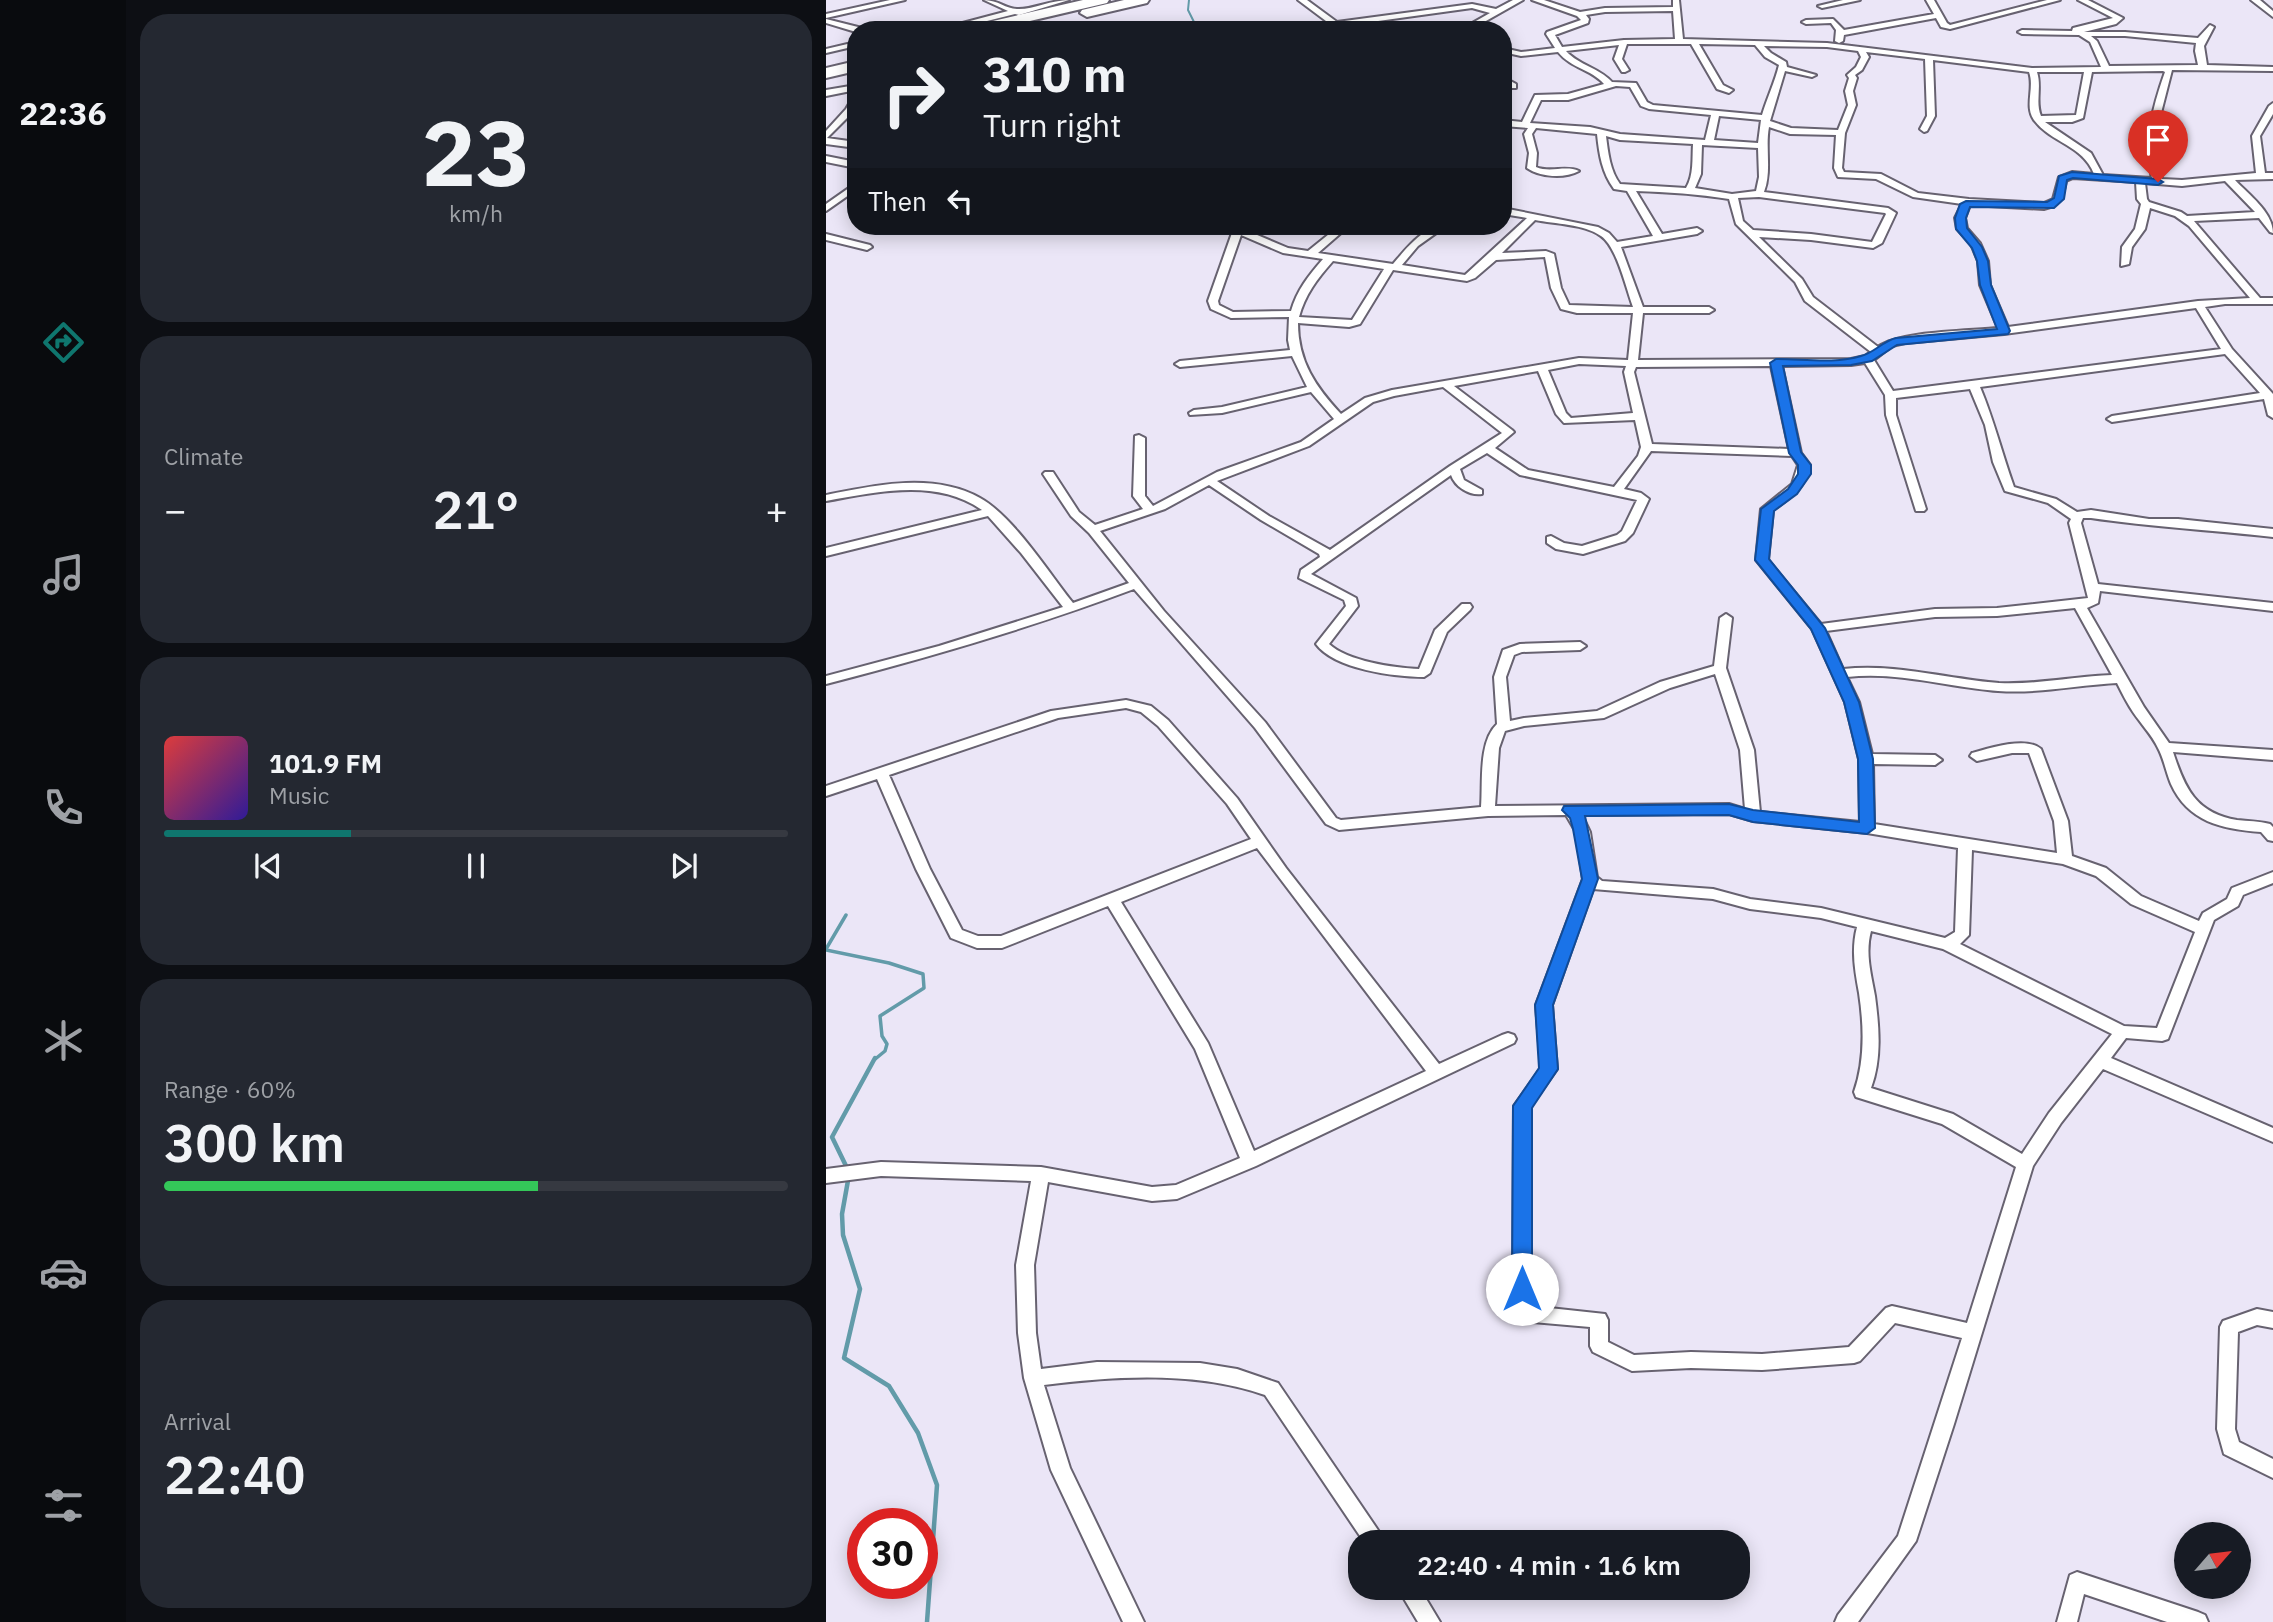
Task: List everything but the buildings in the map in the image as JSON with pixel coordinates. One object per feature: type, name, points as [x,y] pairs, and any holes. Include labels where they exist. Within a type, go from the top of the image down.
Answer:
[{"type":"highway","points":[[1004,21],[1102,0]]},
{"type":"highway","points":[[1052,21],[1142,0]]},
{"type":"highway","points":[[826,63],[847,58]]},
{"type":"highway","points":[[826,73],[847,68]]},
{"type":"street","points":[[826,18],[901,0]]},
{"type":"street","points":[[988,0],[1025,15]]},
{"type":"street","points":[[991,21],[1025,15],[1065,0]]},
{"type":"street","points":[[1302,0],[1332,21]]},
{"type":"street","points":[[1496,0],[1518,2]]},
{"type":"street","points":[[1536,0],[1580,14],[1676,4],[1679,41]]},
{"type":"street","points":[[1546,4],[1562,0]]},
{"type":"street","points":[[1822,6],[1856,0]]},
{"type":"street","points":[[1930,0],[1944,26],[1954,27],[2056,0]]},
{"type":"street","points":[[2082,0],[2119,18],[2113,22],[2076,30],[2093,41],[2106,68]]},
{"type":"street","points":[[2255,0],[2273,15]]},
{"type":"street","points":[[1481,21],[1518,2]]},
{"type":"street","points":[[1378,21],[1472,6],[1498,12]]},
{"type":"street","points":[[1580,14],[1585,21],[1550,34],[1558,49],[1583,71],[1600,73],[1610,85]]},
{"type":"street","points":[[1840,33],[1939,15]]},
{"type":"street","points":[[826,18],[847,26]]},
{"type":"street","points":[[1806,22],[1833,21],[1839,25],[1838,46]]},
{"type":"street","points":[[2204,69],[2198,56],[2200,41],[2210,27]]},
{"type":"street","points":[[2022,33],[2125,34],[2200,41]]},
{"type":"street","points":[[1694,41],[1720,87],[1729,90]]},
{"type":"street","points":[[1512,56],[1624,42],[1694,41],[1838,46],[2032,70],[2273,69]]},
{"type":"street","points":[[1624,42],[1618,59],[1625,70]]},
{"type":"street","points":[[1758,44],[1768,55],[1783,64],[1783,68]]},
{"type":"street","points":[[826,51],[847,46]]},
{"type":"street","points":[[1860,48],[1865,57],[1851,75],[1853,78],[1849,90],[1852,105],[1841,134],[1838,167],[1841,175],[1878,176],[1908,193],[1969,202],[2050,205],[2059,199],[2062,179],[2072,175],[2182,183],[2227,177],[2273,176]]},
{"type":"street","points":[[1512,52],[1521,54]]},
{"type":"street","points":[[1924,129],[1931,116],[1929,57]]},
{"type":"street","points":[[1783,68],[1812,75]]},
{"type":"street","points":[[1759,194],[1766,120],[1776,90],[1777,76],[1783,68]]},
{"type":"street","points":[[2038,119],[2072,119],[2080,116],[2088,69]]},
{"type":"street","points":[[2158,182],[2151,160],[2159,107],[2169,72],[2166,69]]},
{"type":"street","points":[[2032,70],[2037,78],[2034,108],[2038,119],[2092,157],[2099,175]]},
{"type":"street","points":[[1574,171],[1543,173],[1531,168],[1533,153],[1528,134],[1536,98],[1568,97],[1623,82],[1633,85],[1644,104],[1652,107],[1716,112],[1766,120],[1790,131],[1841,134]]},
{"type":"street","points":[[826,93],[847,90]]},
{"type":"street","points":[[2260,176],[2261,163],[2256,136],[2273,106]]},
{"type":"street","points":[[847,112],[826,138],[847,143]]},
{"type":"street","points":[[1709,142],[1716,112]]},
{"type":"street","points":[[1512,124],[1590,130],[1620,137],[1762,146]]},
{"type":"street","points":[[1601,133],[1611,179],[1618,187],[1652,188],[1666,193],[1689,190],[1733,197],[1759,194],[1882,209],[1891,214],[1873,246],[1811,237],[1749,233]]},
{"type":"street","points":[[1689,190],[1696,180],[1695,157],[1698,142]]},
{"type":"street","points":[[826,159],[847,162]]},
{"type":"street","points":[[2227,177],[2249,199],[2273,230]]},
{"type":"street","points":[[2140,181],[2142,199],[2146,204],[2186,219],[2256,299]]},
{"type":"street","points":[[1630,188],[1659,238]]},
{"type":"street","points":[[826,208],[847,193]]},
{"type":"street","points":[[826,197],[839,199]]},
{"type":"street","points":[[1733,197],[1739,222],[1799,282],[1810,299],[1873,356],[1890,395],[1891,415],[1920,509]]},
{"type":"street","points":[[1969,202],[1960,218],[1962,229],[1977,247],[1983,261],[1985,285],[2004,331]]},
{"type":"street","points":[[2124,264],[2127,247],[2140,229],[2146,204]]},
{"type":"street","points":[[1512,213],[1595,229],[1606,235],[1615,245],[1638,309],[1629,372],[1647,447],[1643,457],[1617,491]]},
{"type":"street","points":[[2186,219],[2260,215]]},
{"type":"street","points":[[1254,235],[1286,251],[1467,278],[1475,276],[1533,217]]},
{"type":"street","points":[[1615,245],[1698,231]]},
{"type":"street","points":[[1242,235],[1213,301],[1215,307],[1231,315],[1295,317],[1349,324],[1356,322],[1392,268],[1415,244],[1428,235]]},
{"type":"street","points":[[1310,255],[1333,235]]},
{"type":"street","points":[[826,237],[867,247]]},
{"type":"street","points":[[1491,257],[1549,254],[1556,288],[1565,307],[1577,310],[1709,310]]},
{"type":"street","points":[[1329,259],[1305,285],[1291,341],[1302,370],[1326,405],[1340,419]]},
{"type":"street","points":[[1093,530],[1151,511],[1208,480],[1305,444],[1380,395],[1579,361],[1670,365],[1776,363],[1873,356],[1888,344],[1905,340],[2004,331],[2198,304],[2256,299],[2273,301]]},
{"type":"street","points":[[2198,304],[2228,351],[2269,395],[2273,415]]},
{"type":"street","points":[[1890,395],[2228,351]]},
{"type":"street","points":[[1180,364],[1295,353]]},
{"type":"street","points":[[1776,363],[1795,453],[1804,465],[1804,474],[1793,492],[1767,509],[1762,560],[1818,628],[1858,721],[1866,759],[1867,828]]},
{"type":"street","points":[[1541,366],[1561,414],[1569,421],[1640,416]]},
{"type":"street","points":[[1447,385],[1508,432],[1502,441],[1486,447],[1454,468],[1326,558],[1306,573],[1305,578],[1350,598],[1352,606],[1322,644],[1328,653],[1379,667],[1424,673],[1440,631],[1466,607]]},
{"type":"street","points":[[1974,385],[1990,425],[2009,489],[2052,501],[2077,517],[2091,514],[2149,523],[2178,523],[2273,533]]},
{"type":"street","points":[[1194,413],[1222,410],[1315,388]]},
{"type":"street","points":[[2112,419],[2269,395]]},
{"type":"street","points":[[1139,439],[1139,496],[1151,511]]},
{"type":"street","points":[[1486,447],[1524,472],[1637,495],[1643,502],[1633,515],[1627,533],[1621,538],[1583,550],[1560,546],[1551,540]]},
{"type":"street","points":[[1647,447],[1795,453]]},
{"type":"street","points":[[1454,468],[1459,482],[1478,492]]},
{"type":"street","points":[[1049,474],[1075,514],[1093,530],[1160,614],[1260,725],[1331,821],[1347,826],[1488,811],[1729,809],[1753,816],[1867,828],[2065,859],[2101,872],[2136,900],[2203,929]]},
{"type":"street","points":[[1208,480],[1265,519],[1319,547],[1325,552],[1326,558]]},
{"type":"street","points":[[826,498],[906,486],[928,487],[977,501],[1028,555],[1071,609]]},
{"type":"street","points":[[826,552],[988,512]]},
{"type":"street","points":[[1818,628],[1934,613],[1970,614],[2083,604],[2094,600],[2094,587],[2075,523],[2077,517]]},
{"type":"street","points":[[826,680],[984,636],[1071,609],[1136,584]]},
{"type":"street","points":[[2094,587],[2273,607]]},
{"type":"street","points":[[2083,604],[2080,606],[2138,709],[2165,747],[2173,776],[2192,809],[2215,821],[2266,827],[2273,836]]},
{"type":"street","points":[[1726,618],[1720,668],[1747,750],[1753,816]]},
{"type":"street","points":[[1504,725],[1500,677],[1508,653],[1520,648],[1580,646]]},
{"type":"street","points":[[1488,811],[1492,748],[1496,732],[1504,725],[1599,715],[1665,685],[1720,668]]},
{"type":"street","points":[[1839,674],[1859,670],[1882,671],[2002,687],[2062,684],[2087,679],[2123,679]]},
{"type":"street","points":[[826,791],[1056,714],[1126,704],[1146,709],[1163,723],[1232,801],[1281,872],[1437,1073]]},
{"type":"street","points":[[2165,747],[2273,755]]},
{"type":"street","points":[[1977,756],[2012,748],[2034,749],[2061,821],[2065,859]]},
{"type":"street","points":[[1866,759],[1935,760]]},
{"type":"street","points":[[881,772],[923,869],[956,934],[977,942],[1002,942],[1261,841]]},
{"type":"street","points":[[1570,810],[1577,816],[1581,829],[1590,879],[1544,1005],[1549,1069],[1522,1106],[1522,1313],[1599,1320],[1599,1346],[1632,1363],[1691,1360],[1762,1362],[1854,1355],[1892,1314],[1973,1332]]},
{"type":"street","points":[[1947,944],[1962,935],[1966,855],[1964,844]]},
{"type":"street","points":[[1590,879],[1599,886],[1713,894],[1742,902],[1821,913],[1947,944],[2122,1032],[2162,1035],[2208,917],[2233,902],[2237,892],[2273,877]]},
{"type":"street","points":[[1112,900],[1202,1046],[1250,1161]]},
{"type":"street","points":[[1865,925],[1858,943],[1868,1006],[1869,1077],[1862,1092],[1947,1119],[2025,1164]]},
{"type":"street","points":[[1845,1622],[1906,1541],[2025,1164],[2055,1118],[2122,1032]]},
{"type":"street","points":[[826,1176],[881,1169],[1041,1174],[1152,1195],[1177,1192],[1250,1161],[1508,1039]]},
{"type":"street","points":[[2099,1059],[2273,1135]]},
{"type":"street","points":[[1041,1174],[1025,1265],[1027,1333],[1033,1378],[1061,1470],[1134,1622]]},
{"type":"street","points":[[2273,1320],[2257,1317],[2229,1327],[2226,1429],[2231,1448],[2273,1469]]},
{"type":"street","points":[[1033,1378],[1097,1370],[1200,1371],[1237,1377],[1271,1389],[1368,1530]]},
{"type":"street","points":[[2067,1622],[2077,1582],[2198,1622]]},
{"type":"street","points":[[1416,1600],[1430,1622]]},
{"type":"waterway","points":[[1189,0],[1188,10],[1194,21]]},
{"type":"waterway","points":[[826,949],[846,915]]},
{"type":"waterway","points":[[826,950],[889,963],[923,974],[924,988],[880,1016],[882,1036],[887,1044],[885,1051],[874,1060]]},
{"type":"waterway","points":[[847,1168],[832,1137],[875,1058]]},
{"type":"waterway","points":[[849,1175],[842,1214],[843,1235],[860,1289],[844,1358],[889,1386],[918,1433],[937,1485],[927,1622]]},
{"type":"route","points":[[1522,1289],[1522,1106],[1549,1069],[1544,1005],[1590,879],[1581,829],[1577,816],[1570,810],[1729,809],[1753,816],[1867,828],[1866,759],[1852,702],[1818,628],[1762,560],[1767,509],[1793,492],[1804,474],[1802,460],[1795,453],[1789,419],[1779,388],[1776,363],[1851,362],[1868,359],[1896,341],[2004,331],[1985,285],[1983,261],[1975,243],[1962,229],[1960,218],[1966,204],[1975,202],[2050,205],[2059,199],[2062,179],[2072,175],[2099,175],[2158,182]]}]
